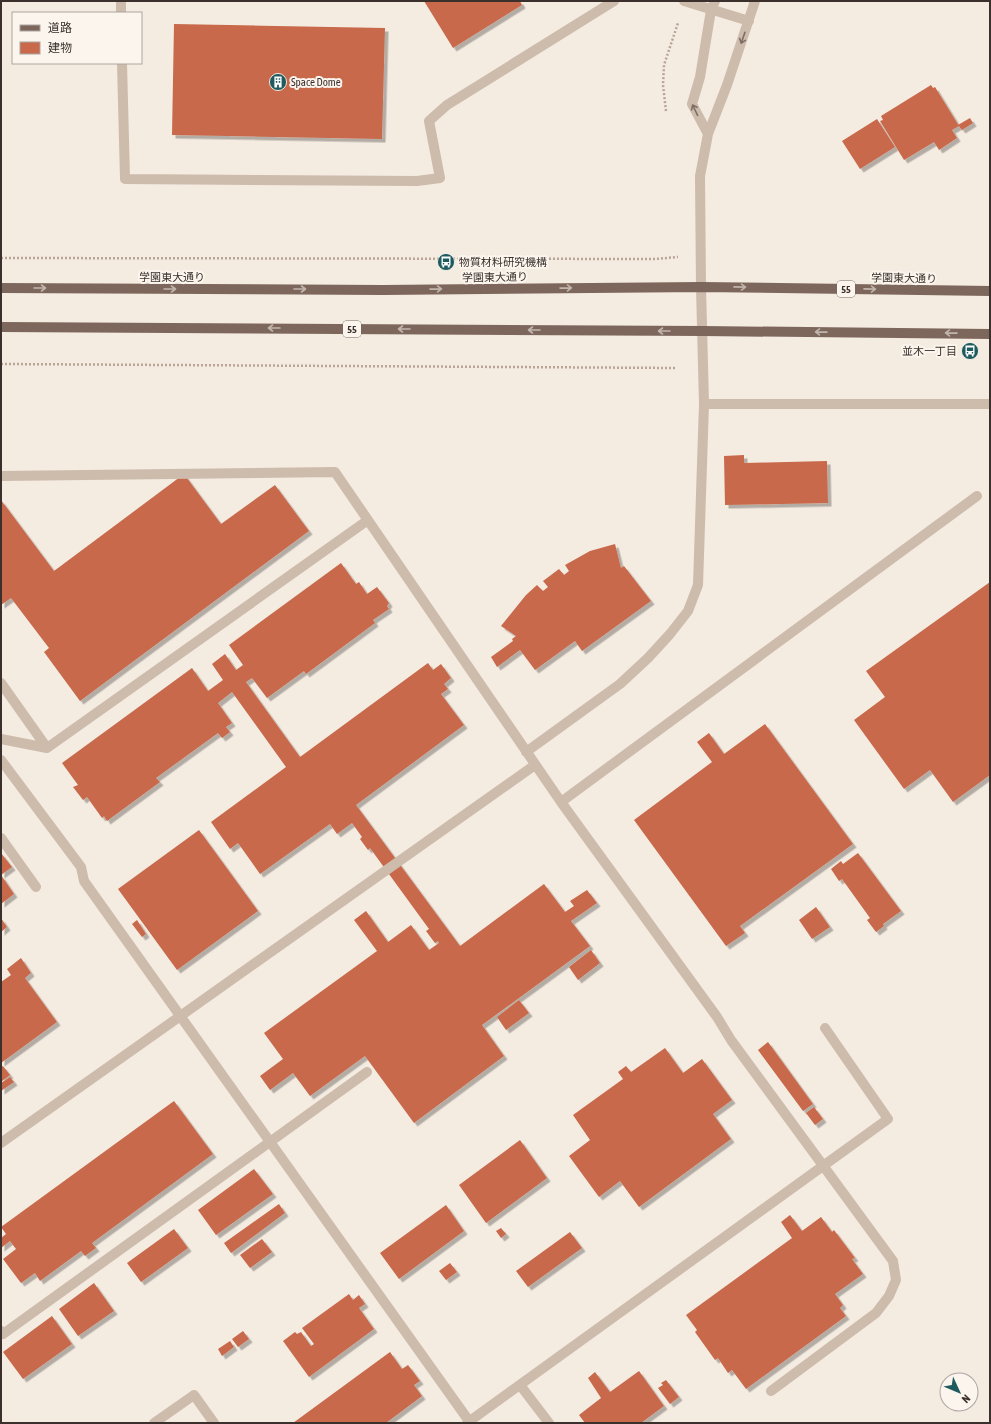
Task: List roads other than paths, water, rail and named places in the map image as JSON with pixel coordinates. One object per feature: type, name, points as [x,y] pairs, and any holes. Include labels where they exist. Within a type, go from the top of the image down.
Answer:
[{"type":"main road","name":"学園東大通り","points":[[1,288],[383,290],[701,287],[990,291]]},
{"type":"main road","name":"55","points":[[1,327],[990,334]]},
{"type":"street","points":[[121,1],[121,12]]},
{"type":"street","points":[[122,64],[125,179],[417,181],[440,178],[430,121],[447,105],[614,1]]},
{"type":"street","points":[[684,1],[713,5],[748,22]]},
{"type":"street","points":[[526,752],[620,684],[648,658],[688,611],[698,585],[704,404],[700,176],[708,134],[727,85],[755,1]]},
{"type":"street","points":[[708,134],[692,104],[700,77],[713,5]]},
{"type":"street","points":[[704,404],[990,404]]},
{"type":"street","points":[[1,476],[334,472],[561,802],[717,1018],[731,1040],[893,1261],[896,1280],[889,1296],[876,1313],[771,1391]]},
{"type":"street","points":[[561,802],[977,496]]},
{"type":"street","points":[[1,740],[47,748],[368,520]]},
{"type":"street","points":[[1,683],[47,748]]},
{"type":"street","points":[[1,760],[81,867],[84,881],[468,1422],[888,1119],[825,1028]]},
{"type":"street","points":[[1,1143],[535,765]]},
{"type":"street","points":[[1,838],[36,887]]},
{"type":"street","points":[[1,1331],[4,1334],[367,1072]]},
{"type":"street","points":[[520,1385],[549,1423]]},
{"type":"street","points":[[154,1423],[194,1395],[214,1423]]},
{"type":"place","name":"Space Dome","points":[[278,82]]},
{"type":"place","name":"物質材料研究機構","points":[[446,262]]},
{"type":"place","name":"並木一丁目","points":[[970,351]]}]
